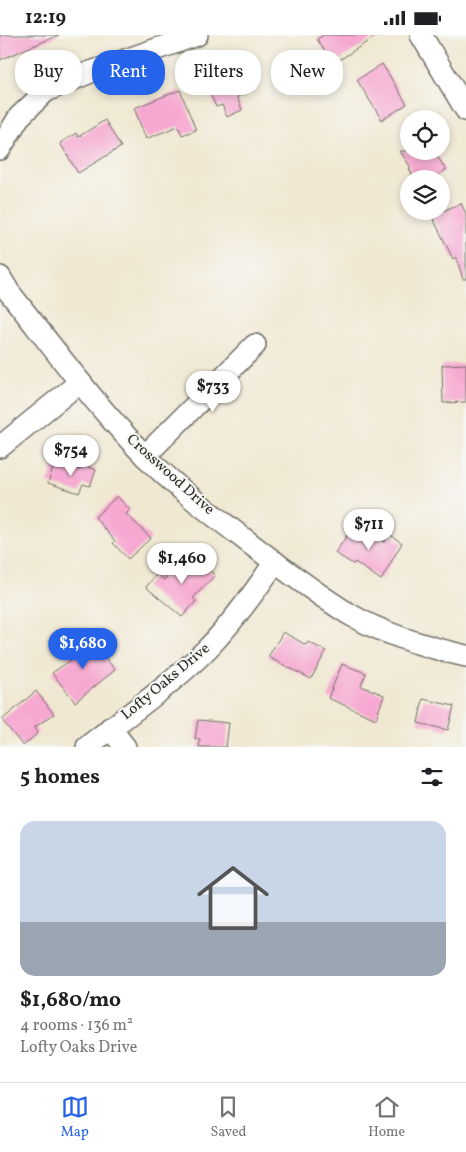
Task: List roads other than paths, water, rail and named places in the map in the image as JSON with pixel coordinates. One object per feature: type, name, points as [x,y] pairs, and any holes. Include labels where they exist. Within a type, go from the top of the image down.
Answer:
[{"type":"street","points":[[2,143],[19,117],[46,91],[88,73],[197,35]]},
{"type":"street","points":[[421,35],[466,110]]},
{"type":"street","name":"Crosswood Drive","points":[[0,277],[9,292],[80,382],[124,434],[145,456],[196,502],[317,593],[350,614],[412,642],[466,656]]},
{"type":"street","points":[[145,456],[255,345]]},
{"type":"street","points":[[0,447],[80,382]]},
{"type":"street","name":"Lofty Oaks Drive","points":[[87,747],[174,679],[207,649],[254,593],[275,562]]},
{"type":"street","points":[[110,729],[125,747]]}]
